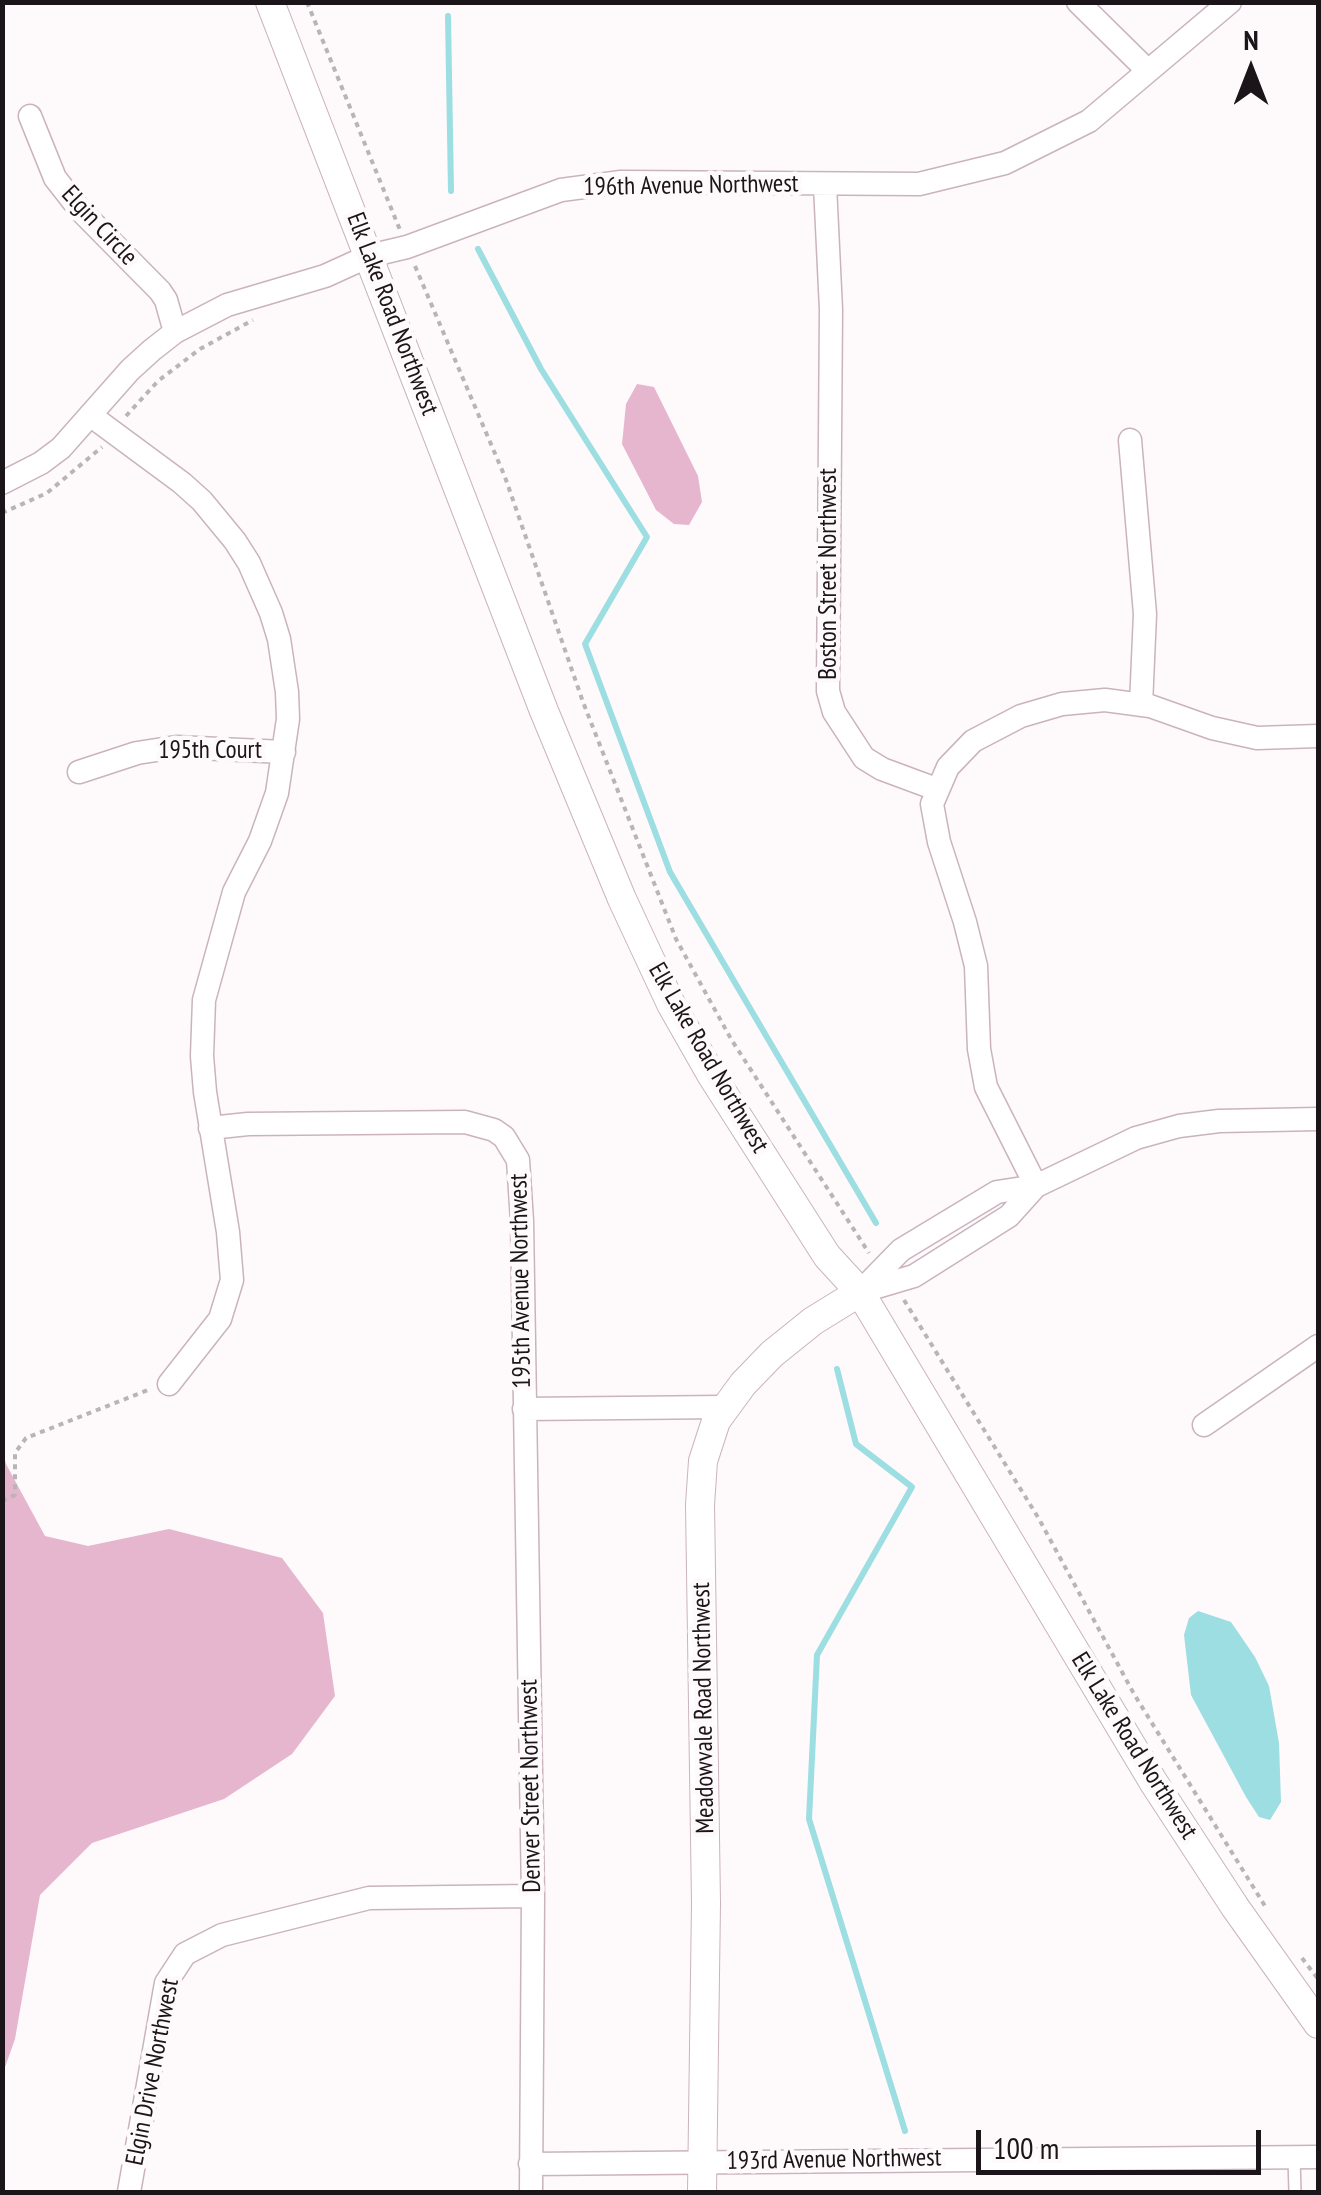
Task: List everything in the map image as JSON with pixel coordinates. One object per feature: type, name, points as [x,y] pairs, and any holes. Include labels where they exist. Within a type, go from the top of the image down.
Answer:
[{"type":"street","name":"Elk Lake Road Northwest","points":[[270,2],[544,712],[647,954],[712,1076],[827,1256],[860,1292],[1154,1783],[1234,1907],[1318,2024]]},
{"type":"street","points":[[1078,2],[1148,72]]},
{"type":"street","name":"196th Avenue Northwest","points":[[2,483],[40,464],[70,439],[130,370],[175,332],[227,304],[325,276],[370,256],[407,247],[546,194],[592,184],[919,184],[1005,162],[1089,121],[1230,2]]},
{"type":"street","name":"Elgin Circle","points":[[30,116],[55,178],[80,210],[160,291],[175,332]]},
{"type":"street","name":"Boston Street Northwest","points":[[825,185],[831,310],[828,691],[842,726],[864,758],[936,789]]},
{"type":"street","points":[[90,415],[202,500],[249,564],[271,613],[284,666],[288,719],[277,794],[260,841],[234,892],[204,1000],[202,1056],[232,1280],[220,1319],[169,1384]]},
{"type":"street","points":[[1130,440],[1145,614],[1141,705]]},
{"type":"street","points":[[1036,1186],[986,1087],[979,1050],[976,966],[934,821],[932,804],[936,789],[956,755],[973,741],[1021,716],[1084,701],[1141,705],[1234,735],[1278,739],[1318,736]]},
{"type":"street","name":"195th Court","points":[[78,772],[137,753],[176,747],[284,752]]},
{"type":"street","points":[[860,1292],[886,1277],[914,1276],[1009,1216],[1036,1186],[1136,1138],[1179,1126],[1219,1121],[1318,1120]]},
{"type":"street","name":"195th Avenue Northwest","points":[[210,1128],[481,1124],[504,1137],[518,1160],[524,1409],[724,1407]]},
{"type":"street","name":"Meadowvale Road Northwest","points":[[702,2192],[706,1902],[701,1475],[716,1421],[724,1407],[772,1354],[813,1321],[860,1292]]},
{"type":"street","points":[[1204,1426],[1318,1346]]},
{"type":"street","name":"Denver Street Northwest","points":[[524,1409],[533,1896],[530,2192]]},
{"type":"street","name":"Elgin Drive Northwest","points":[[129,2192],[166,1983],[185,1954],[222,1935],[368,1898],[533,1896]]},
{"type":"street","name":"193rd Avenue Northwest","points":[[530,2164],[1318,2157]]},
{"type":"lane","points":[[1294,2158],[1295,2192]]},
{"type":"path","points":[[307,2],[504,477],[583,702],[676,938],[731,1039],[1039,1519],[1134,1694],[1272,1917]]},
{"type":"path","points":[[2,513],[46,492],[90,460],[134,404],[158,381],[200,349],[254,320]]},
{"type":"path","points":[[2,1501],[14,1495],[15,1453],[26,1438],[169,1384]]},
{"type":"path","points":[[1295,1948],[1318,1979]]},
{"type":"shaded area","points":[[637,384],[654,387],[698,476],[702,502],[689,525],[674,524],[656,510],[622,444],[626,404]]},
{"type":"shaded area","points":[[2,1449],[6,1464],[45,1536],[88,1546],[169,1529],[282,1558],[323,1613],[335,1696],[292,1754],[224,1799],[92,1843],[40,1895],[15,2039],[3,2073]]},
{"type":"water","points":[[1198,1611],[1231,1622],[1269,1686],[1279,1743],[1281,1802],[1270,1820],[1259,1817],[1246,1797],[1191,1695],[1184,1635],[1189,1618]]},
{"type":"waterway","points":[[448,16],[451,191]]},
{"type":"waterway","points":[[478,249],[541,369],[647,537],[585,644],[670,872],[876,1223]]},
{"type":"waterway","points":[[837,1369],[856,1444],[912,1487],[817,1655],[809,1819],[905,2131]]}]
